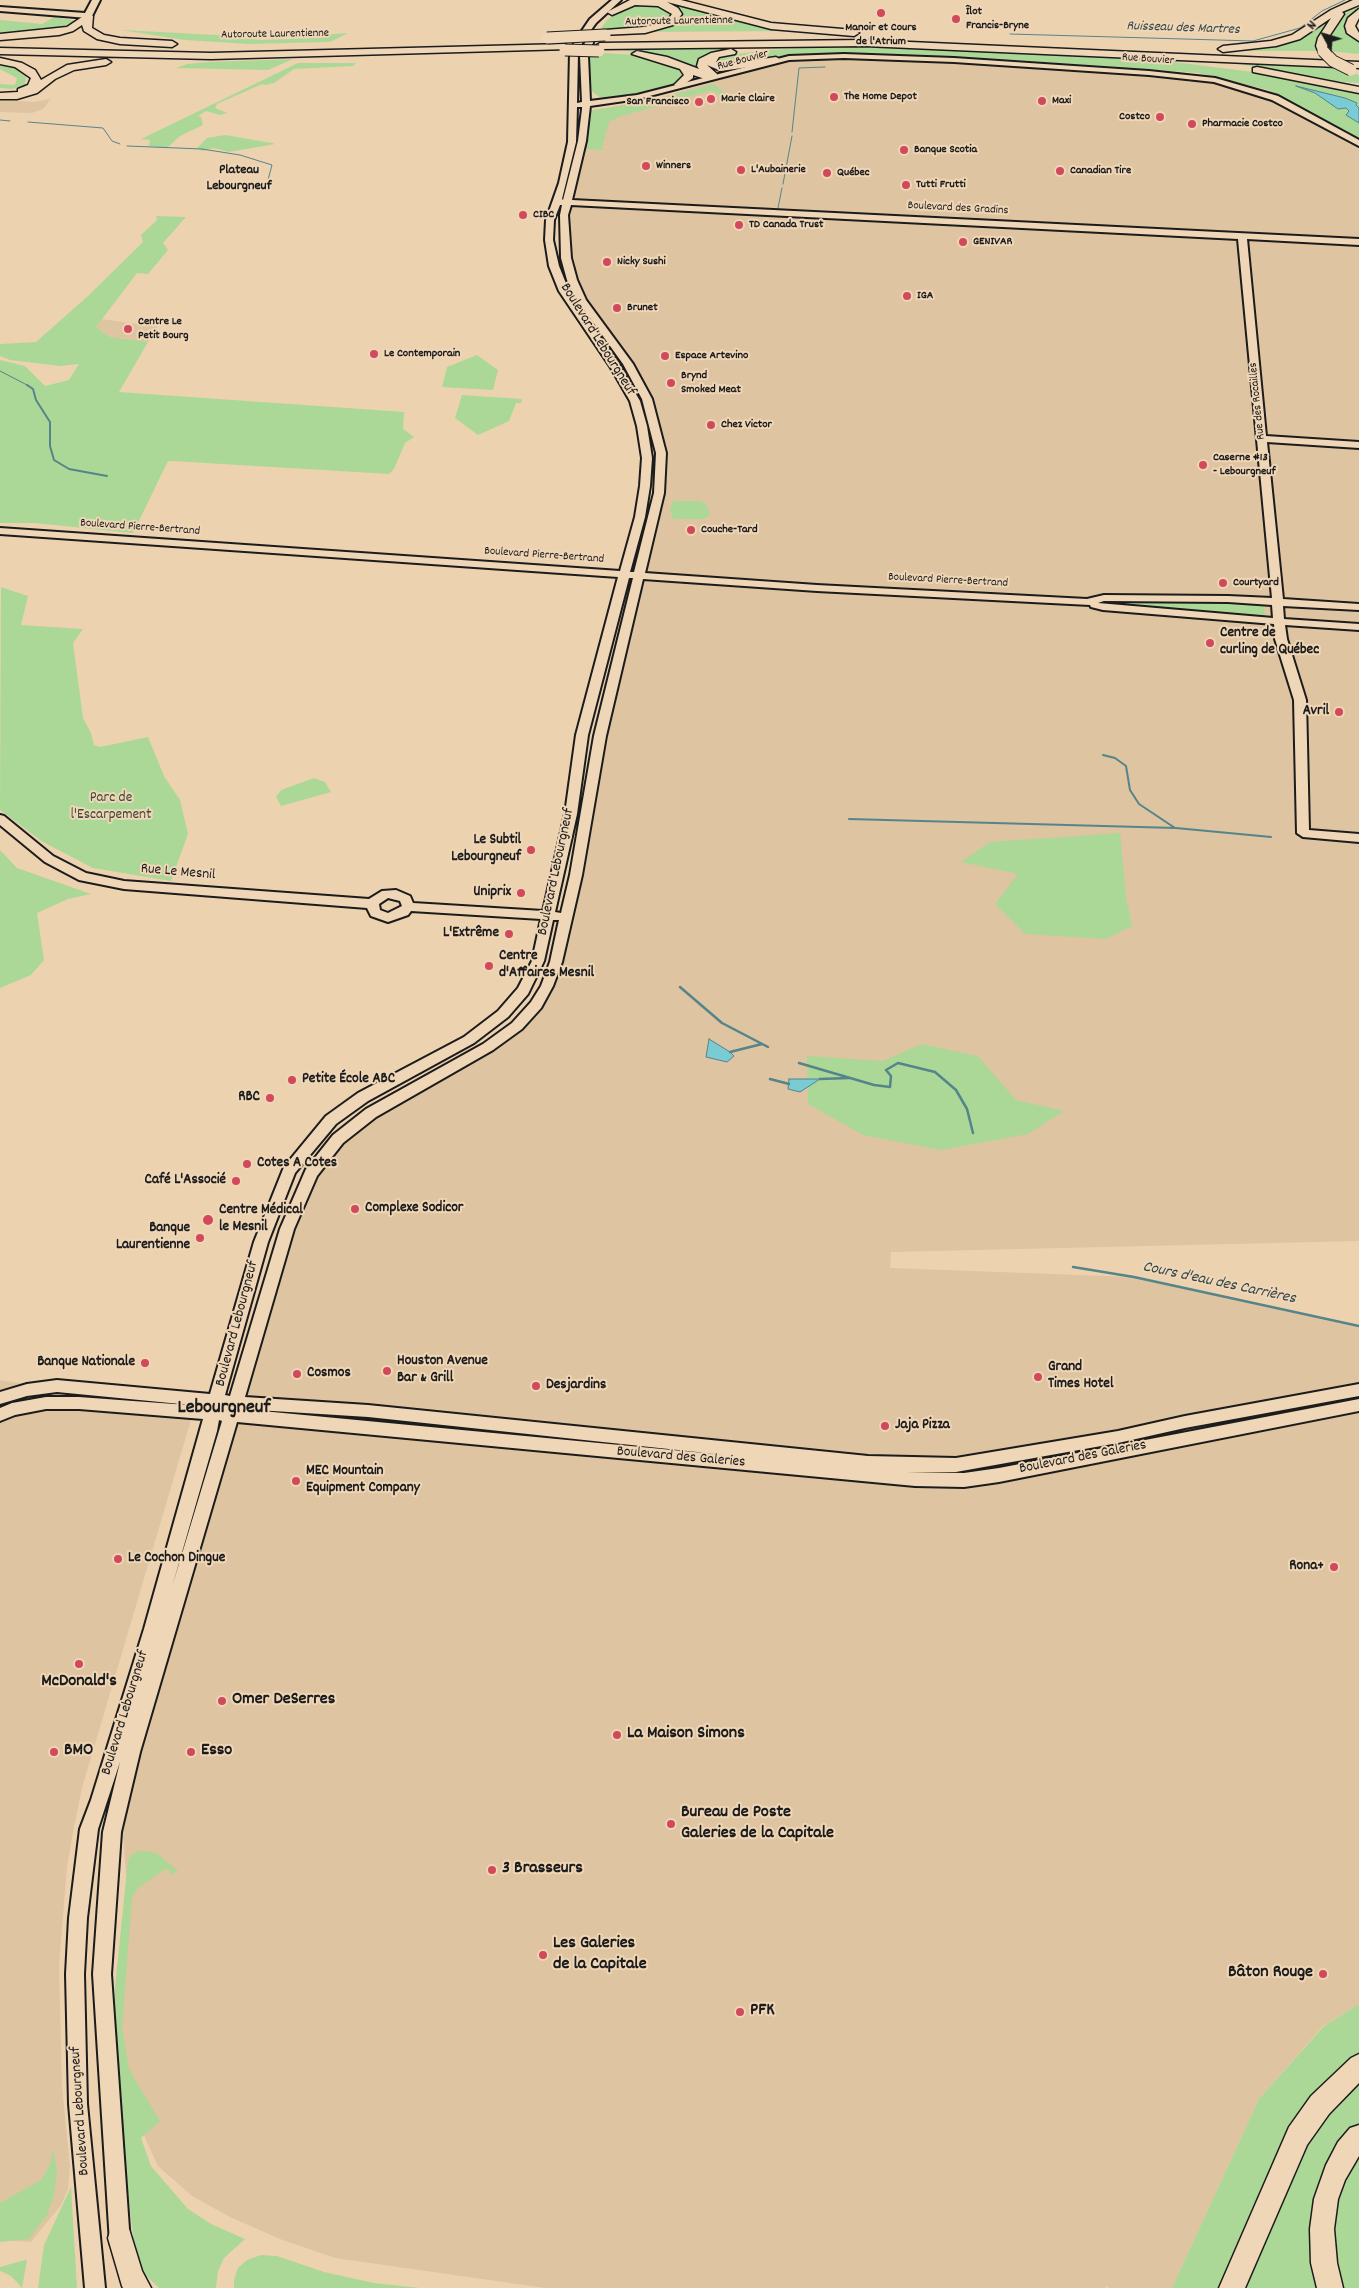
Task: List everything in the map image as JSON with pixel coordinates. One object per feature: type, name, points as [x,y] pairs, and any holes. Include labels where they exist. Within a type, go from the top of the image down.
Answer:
[{"type":"highway","points":[[674,0],[689,6]]},
{"type":"highway","points":[[612,12],[634,2],[662,1],[771,26],[912,36]]},
{"type":"highway","points":[[605,34],[645,30],[670,23],[675,19],[675,10],[662,1]]},
{"type":"highway","points":[[1207,50],[1257,46],[1285,40],[1305,32],[1342,7],[1359,2]]},
{"type":"highway","points":[[1356,70],[1319,54],[1323,38],[1336,18],[1359,2]]},
{"type":"highway","points":[[1359,12],[1350,20],[1350,26],[1351,31],[1359,38]]},
{"type":"highway","points":[[0,37],[59,32],[78,24],[88,16]]},
{"type":"highway","points":[[88,16],[87,28],[101,37],[120,40],[243,48]]},
{"type":"highway","name":"Autoroute Laurentienne","points":[[0,42],[179,49],[310,48],[605,34],[675,34]]},
{"type":"highway","name":"Autoroute Laurentienne","points":[[742,34],[912,36],[1319,54],[1359,58]]},
{"type":"highway","name":"Autoroute Laurentienne","points":[[0,51],[210,56],[529,48],[865,43],[1158,56],[1356,70]]},
{"type":"highway","points":[[713,79],[702,66],[706,59],[715,55],[797,44]]},
{"type":"highway","points":[[600,48],[658,58],[713,79]]},
{"type":"highway","points":[[715,55],[710,63],[721,68],[776,60]]},
{"type":"highway","points":[[0,94],[17,96],[33,91],[51,77],[71,67],[115,62],[210,56]]},
{"type":"highway","points":[[1158,56],[1237,66],[1359,90]]},
{"type":"highway","points":[[0,61],[24,68],[36,78],[35,82],[28,89],[0,94]]},
{"type":"highway","points":[[679,85],[689,76],[684,67]]},
{"type":"highway","points":[[1305,79],[1359,85]]},
{"type":"highway","points":[[1232,2288],[1298,2136],[1320,2105],[1359,2066]]},
{"type":"highway","points":[[1330,2288],[1324,2263],[1323,2238],[1326,2199],[1335,2174],[1347,2151],[1359,2137]]},
{"type":"highway","points":[[120,2238],[131,2277],[138,2288]]},
{"type":"main road","points":[[0,9],[88,16],[96,0]]},
{"type":"main road","name":"Boulevard Lebourgneuf","points":[[94,2288],[78,2104],[74,1974],[78,1918],[89,1829],[102,1794],[152,1629],[261,1242],[289,1171],[331,1120],[363,1098],[469,1040],[503,1014],[523,991],[538,961],[571,814],[586,719],[642,509],[646,486],[646,445],[642,423],[632,394],[570,302],[558,279],[551,254],[549,232],[568,164],[574,107],[574,52],[585,31],[603,11],[617,0]]},
{"type":"main road","points":[[612,12],[628,0]]},
{"type":"main road","name":"Boulevard Lebourgneuf","points":[[124,2288],[102,1974],[112,1832],[129,1759],[287,1229],[311,1173],[338,1138],[370,1113],[488,1047],[517,1026],[536,1005],[547,986],[556,962],[576,875],[600,736],[659,493],[662,468],[660,445],[649,405],[639,382],[582,300],[567,267],[563,234],[567,202],[581,146],[586,106],[584,56],[588,43],[612,12]]},
{"type":"main road","name":"Rue Bouvier","points":[[574,107],[641,102],[776,60],[834,56],[921,59],[1149,73],[1215,80],[1245,87],[1275,98],[1359,143]]},
{"type":"main road","name":"Rue Bouvier","points":[[586,106],[679,85],[802,61],[921,59]]},
{"type":"main road","points":[[585,88],[596,98],[614,101]]},
{"type":"main road","name":"Boulevard des Gradins","points":[[556,202],[1359,242]]},
{"type":"main road","name":"Rue des Rocailles","points":[[1242,236],[1281,639],[1300,700],[1303,833],[1359,838]]},
{"type":"main road","points":[[1263,439],[1359,445]]},
{"type":"main road","name":"Boulevard Pierre-Bertrand","points":[[0,531],[817,588],[1087,602],[1103,607],[1359,627]]},
{"type":"main road","name":"Boulevard Pierre-Bertrand","points":[[1087,602],[1104,598],[1228,599],[1359,607]]},
{"type":"main road","name":"Rue Le Mesnil","points":[[0,819],[49,859],[83,877],[124,885],[373,904]]},
{"type":"main road","points":[[396,894],[406,900],[408,907],[401,915],[388,918],[375,913],[373,904],[382,896],[396,894]]},
{"type":"main road","points":[[408,907],[566,916]]},
{"type":"main road","name":"Boulevard des Galeries","points":[[0,1398],[27,1390],[57,1386],[215,1407]]},
{"type":"main road","name":"Boulevard des Galeries","points":[[0,1415],[12,1410],[46,1403],[368,1411],[868,1463],[956,1465],[1118,1437],[1185,1422],[1359,1390]]},
{"type":"main road","name":"Boulevard des Galeries","points":[[234,1408],[849,1474],[915,1480],[964,1480],[999,1475],[1359,1405]]},
{"type":"shaded area","points":[[840,59],[938,59],[1215,80],[1275,98],[1359,143],[1359,1241],[891,1252],[890,1268],[1134,1277],[1359,1326],[1359,2004],[1323,2026],[1259,2099],[1172,2288],[1108,2288],[1108,2286],[1105,2288],[545,2288],[335,2258],[280,2239],[230,2217],[192,2196],[158,2166],[146,2140],[117,2056],[113,2011],[127,1891],[123,1834],[112,1832],[233,1415],[964,1480],[1224,1427],[1118,1437],[956,1465],[236,1401],[287,1229],[338,1139],[517,1026],[547,986],[661,480],[650,405],[582,300],[563,238],[585,122],[596,114],[615,106],[653,99],[758,69],[790,62]]},
{"type":"shaded area","points":[[51,99],[43,109],[32,113],[0,112],[0,100],[34,102]]},
{"type":"shaded area","name":"Centre Le Petit Bourg","points":[[101,319],[158,327],[148,342],[110,337],[96,327]]},
{"type":"shaded area","points":[[0,1380],[193,1413],[82,1788],[74,1827],[67,1867],[59,1965],[62,2087],[70,2166],[68,2189],[61,2205],[31,2242],[0,2240]]},
{"type":"green space","points":[[662,0],[733,20],[786,31],[645,32],[678,18]]},
{"type":"green space","points":[[652,2],[673,11],[673,17],[661,26],[598,32],[607,20],[630,4]]},
{"type":"green space","points":[[1359,6],[1359,10],[1348,17],[1345,25],[1346,31],[1359,41],[1359,54],[1327,51],[1329,33],[1341,16]]},
{"type":"green space","points":[[54,17],[77,21],[53,30],[28,34],[0,34],[0,20],[42,24]]},
{"type":"green space","points":[[1330,17],[1333,18],[1320,51],[1242,51],[1273,46]]},
{"type":"green space","points":[[121,30],[236,36],[235,38],[262,40],[318,38],[324,35],[348,33],[330,42],[248,44],[185,40]]},
{"type":"green space","points":[[753,47],[730,50],[698,69],[666,57],[619,50]]},
{"type":"green space","points":[[818,47],[909,47],[1158,60],[1261,73],[1359,92],[1359,138],[1268,90],[1199,73],[1028,61],[843,52],[790,55],[728,67],[715,63],[716,59],[729,55],[767,50]]},
{"type":"green space","points":[[588,52],[637,55],[678,68],[686,74],[675,84],[611,99],[599,97],[592,91],[588,72]]},
{"type":"green space","points":[[293,59],[268,70],[176,68],[187,64],[210,62]]},
{"type":"green space","points":[[1223,61],[1343,69],[1359,75],[1359,83],[1333,81]]},
{"type":"green space","points":[[298,63],[356,63],[353,66],[294,69],[274,83],[262,84],[217,104],[215,108],[227,113],[220,115],[206,111],[198,116],[201,117],[203,125],[180,136],[167,148],[149,146],[150,140],[141,139]]},
{"type":"green space","points":[[0,64],[16,69],[26,77],[25,85],[12,89],[0,88],[0,84],[15,85],[17,78],[0,69]]},
{"type":"green space","points":[[713,84],[729,96],[728,106],[721,99],[723,97],[712,90],[619,117],[609,122],[602,148],[605,150],[584,149],[590,112],[592,110],[647,102]]},
{"type":"green space","points":[[225,135],[275,144],[229,152],[214,148],[202,151],[197,148],[207,138]]},
{"type":"green space","points":[[156,216],[186,217],[163,243],[168,250],[148,274],[137,273],[96,327],[110,337],[148,342],[119,392],[404,412],[403,429],[414,437],[405,443],[394,469],[389,474],[168,461],[133,533],[34,523],[0,523],[0,360],[25,366],[45,386],[69,380],[79,364],[60,366],[10,360],[0,356],[0,344],[36,342],[88,296],[143,242],[141,235],[157,220]]},
{"type":"green space","points":[[477,355],[498,370],[493,390],[442,387],[447,367]]},
{"type":"green space","points":[[462,395],[522,399],[521,403],[516,403],[509,421],[478,435],[455,418]]},
{"type":"green space","points":[[673,501],[700,501],[706,504],[710,515],[704,519],[673,519],[670,510]]},
{"type":"green space","name":"Parc de l'Escarpement","points":[[1,587],[28,596],[21,625],[83,629],[73,643],[83,718],[91,733],[94,745],[100,747],[148,737],[164,776],[180,800],[188,834],[171,881],[93,868],[43,842],[0,810]]},
{"type":"green space","points":[[1104,601],[1264,604],[1265,615],[1104,604]]},
{"type":"green space","points":[[314,778],[325,782],[331,792],[281,806],[276,797],[281,790]]},
{"type":"green space","points":[[1120,833],[1126,897],[1132,926],[1106,939],[1025,934],[995,904],[1018,874],[961,862],[990,842]]},
{"type":"green space","points":[[0,850],[17,868],[91,894],[68,899],[37,913],[44,960],[31,975],[0,988]]},
{"type":"green space","points":[[922,1044],[978,1056],[1016,1100],[1064,1111],[1028,1134],[941,1150],[863,1135],[808,1104],[807,1056],[883,1061]]},
{"type":"green space","points":[[139,1851],[158,1854],[178,1871],[172,1875],[167,1868],[138,1888],[132,1898],[122,2027],[129,2069],[160,2121],[141,2138],[151,2166],[188,2209],[211,2224],[245,2239],[224,2258],[218,2271],[216,2288],[159,2288],[141,2271],[135,2252],[115,2083],[115,1987],[128,1860],[131,1855]]},
{"type":"green space","points":[[1359,2004],[1359,2054],[1337,2070],[1305,2106],[1222,2288],[1172,2288],[1259,2099],[1324,2026]]},
{"type":"green space","points":[[1359,2079],[1359,2123],[1337,2149],[1324,2288],[1241,2288],[1313,2125]]},
{"type":"green space","points":[[53,2149],[57,2170],[54,2195],[47,2215],[29,2239],[0,2242],[0,2203],[41,2180],[50,2165]]},
{"type":"green space","points":[[1359,2153],[1359,2288],[1340,2288],[1337,2278],[1332,2210],[1340,2181]]},
{"type":"green space","points":[[71,2187],[77,2288],[38,2288],[44,2245]]},
{"type":"green space","points":[[261,2255],[277,2256],[324,2272],[374,2283],[420,2288],[234,2288],[234,2280],[238,2268],[247,2260]]},
{"type":"green space","points":[[27,2260],[22,2288],[11,2276],[0,2271],[0,2267]]},
{"type":"water","points":[[1296,86],[1345,98],[1357,103],[1359,123],[1346,115],[1349,111],[1346,108],[1338,109],[1315,93]]},
{"type":"water","points":[[709,1039],[734,1056],[727,1062],[706,1057]]},
{"type":"water","points":[[789,1079],[820,1079],[800,1092],[788,1089]]},
{"type":"waterway","name":"Ruisseau des Martres","points":[[1010,34],[1253,41],[1300,28],[1322,11],[1345,0]]},
{"type":"waterway","name":"Ruisseau des Martres","points":[[792,132],[799,68],[825,67]]},
{"type":"waterway","points":[[0,120],[10,121]]},
{"type":"waterway","points":[[28,122],[103,128],[112,141],[120,144]]},
{"type":"waterway","name":"Ruisseau des Martres","points":[[783,184],[792,136]]},
{"type":"waterway","points":[[127,146],[202,149],[240,155],[272,165],[268,180]]},
{"type":"waterway","name":"Ruisseau des Martres","points":[[778,208],[782,188]]},
{"type":"waterway","name":"Ruisseau des Martres","points":[[0,371],[29,386]]},
{"type":"waterway","name":"Ruisseau des Martres","points":[[27,385],[33,389],[36,400],[50,422],[50,446],[54,460],[69,469],[107,476]]},
{"type":"waterway","points":[[1103,755],[1115,758],[1126,766],[1130,790],[1139,804],[1175,828]]},
{"type":"waterway","points":[[849,819],[1175,828]]},
{"type":"waterway","points":[[1175,828],[1271,837]]},
{"type":"waterway","name":"Cours d'eau des Carrières","points":[[680,987],[722,1023],[768,1047]]},
{"type":"waterway","points":[[730,1052],[762,1044]]},
{"type":"waterway","name":"Cours d'eau des Carrières","points":[[799,1063],[874,1085],[890,1087],[891,1076],[886,1070],[898,1063],[935,1072],[956,1090],[967,1109],[973,1133]]},
{"type":"waterway","points":[[820,1079],[849,1078]]},
{"type":"waterway","points":[[770,1079],[789,1084]]},
{"type":"waterway","name":"Cours d'eau des Carrières","points":[[1073,1267],[1134,1277],[1359,1326]]},
{"type":"place","name":"Manoir et Cours de l'Atrium","points":[[881,13]]},
{"type":"place","name":"Îlot Francis-Bryne","points":[[956,19]]},
{"type":"place","name":"The Home Depot","points":[[834,97]]},
{"type":"place","name":"Marie Claire","points":[[711,99]]},
{"type":"place","name":"Maxi","points":[[1042,101]]},
{"type":"place","name":"San Francisco","points":[[699,102]]},
{"type":"place","name":"Costco","points":[[1160,117]]},
{"type":"place","name":"Pharmacie Costco","points":[[1192,124]]},
{"type":"place","name":"Banque Scotia","points":[[904,150]]},
{"type":"place","name":"Winners","points":[[646,166]]},
{"type":"place","name":"L'Aubainerie","points":[[741,170]]},
{"type":"place","name":"Canadian Tire","points":[[1060,171]]},
{"type":"place","name":"Québec","points":[[827,173]]},
{"type":"place","name":"Tutti Frutti","points":[[906,185]]},
{"type":"place","name":"CIBC","points":[[523,215]]},
{"type":"place","name":"TD Canada Trust","points":[[739,225]]},
{"type":"place","name":"GENIVAR","points":[[963,242]]},
{"type":"place","name":"Nicky Sushi","points":[[607,262]]},
{"type":"place","name":"IGA","points":[[907,296]]},
{"type":"place","name":"Brunet","points":[[617,308]]},
{"type":"place","name":"Centre Le Petit Bourg","points":[[128,329]]},
{"type":"place","name":"Le Contemporain","points":[[374,354]]},
{"type":"place","name":"Espace Artevino","points":[[665,356]]},
{"type":"place","name":"Brynd Smoked Meat","points":[[671,383]]},
{"type":"place","name":"Chez Victor","points":[[711,425]]},
{"type":"place","name":"Caserne #13 - Lebourgneuf","points":[[1203,465]]},
{"type":"place","name":"Couche-Tard","points":[[691,530]]},
{"type":"place","name":"Courtyard","points":[[1223,583]]},
{"type":"place","name":"Centre de curling de Québec","points":[[1210,643]]},
{"type":"place","name":"Avril","points":[[1339,712]]},
{"type":"place","name":"Le Subtil Lebourgneuf","points":[[531,850]]},
{"type":"place","name":"Uniprix","points":[[521,893]]},
{"type":"place","name":"L'Extrême","points":[[509,934]]},
{"type":"place","name":"Centre d'Affaires Mesnil","points":[[489,966]]},
{"type":"place","name":"Petite École ABC","points":[[292,1080]]},
{"type":"place","name":"RBC","points":[[270,1098]]},
{"type":"place","name":"Cotes A Cotes","points":[[247,1164]]},
{"type":"place","name":"Café L'Associé","points":[[236,1181]]},
{"type":"place","name":"Complexe Sodicor","points":[[355,1209]]},
{"type":"place","name":"Centre Médical le Mesnil","points":[[208,1220]]},
{"type":"place","name":"Banque Laurentienne","points":[[200,1238]]},
{"type":"place","name":"Banque Nationale","points":[[145,1363]]},
{"type":"place","name":"Houston Avenue Bar & Grill","points":[[387,1371]]},
{"type":"place","name":"Cosmos","points":[[297,1374]]},
{"type":"place","name":"Grand Times Hotel","points":[[1038,1377]]},
{"type":"place","name":"Desjardins","points":[[536,1386]]},
{"type":"place","name":"Jaja Pizza","points":[[885,1426]]},
{"type":"place","name":"MEC Mountain Equipment Company","points":[[296,1481]]},
{"type":"place","name":"Le Cochon Dingue","points":[[118,1559]]},
{"type":"place","name":"Rona+","points":[[1334,1567]]},
{"type":"place","name":"McDonald's","points":[[79,1664]]},
{"type":"place","name":"Omer DeSerres","points":[[222,1701]]},
{"type":"place","name":"La Maison Simons","points":[[617,1735]]},
{"type":"place","name":"BMO","points":[[54,1752]]},
{"type":"place","name":"Esso","points":[[191,1752]]},
{"type":"place","name":"Bureau de Poste Galeries de la Capitale","points":[[671,1824]]},
{"type":"place","name":"3 Brasseurs","points":[[492,1870]]},
{"type":"place","name":"Les Galeries de la Capitale","points":[[543,1955]]},
{"type":"place","name":"Bâton Rouge","points":[[1323,1974]]},
{"type":"place","name":"PFK","points":[[740,2012]]},
{"type":"district","name":"Plateau Lebourgneuf","points":[[239,180]]},
{"type":"district","name":"Lebourgneuf","points":[[224,1409]]}]
